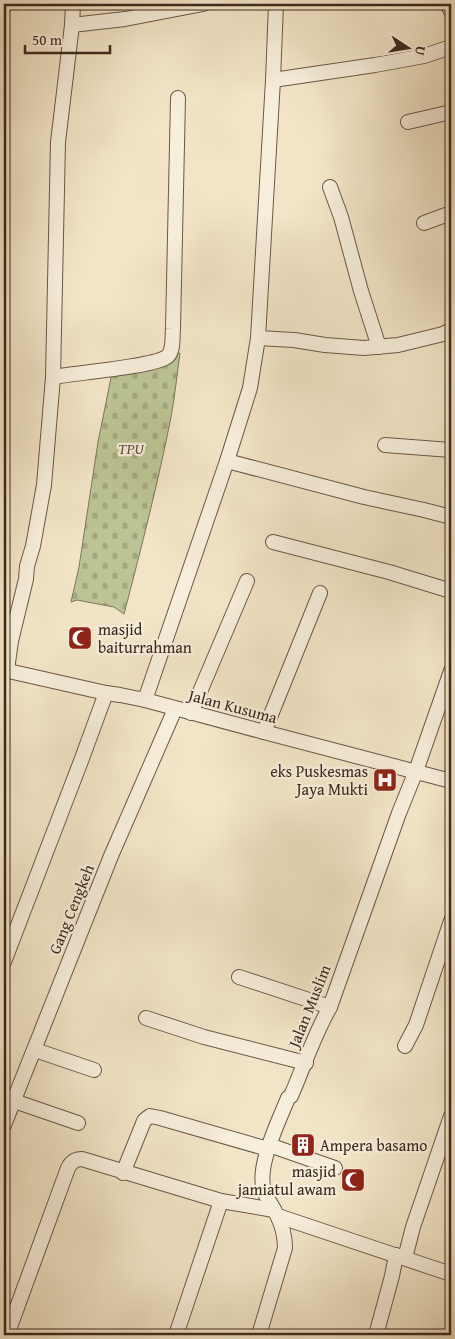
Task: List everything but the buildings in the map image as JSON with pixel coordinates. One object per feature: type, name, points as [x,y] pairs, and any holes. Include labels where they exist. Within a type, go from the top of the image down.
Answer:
[{"type":"street","points":[[5,670],[10,641],[26,579],[44,485],[52,377],[57,162],[73,4]]},
{"type":"street","points":[[72,25],[133,18],[203,4]]},
{"type":"street","points":[[146,700],[250,388],[258,338],[274,80],[276,4]]},
{"type":"street","points":[[446,4],[451,11]]},
{"type":"street","points":[[274,80],[424,56],[451,47]]},
{"type":"street","points":[[52,377],[154,362],[166,357],[171,349],[178,98]]},
{"type":"street","points":[[408,122],[451,112]]},
{"type":"street","points":[[330,187],[341,217],[378,347]]},
{"type":"street","points":[[424,224],[451,213]]},
{"type":"street","points":[[258,338],[364,348],[398,345],[443,334],[451,330]]},
{"type":"street","points":[[385,445],[451,450]]},
{"type":"street","points":[[227,461],[364,497],[451,517]]},
{"type":"street","points":[[273,542],[389,572],[451,591]]},
{"type":"street","points":[[191,713],[247,581]]},
{"type":"street","points":[[264,732],[320,593]]},
{"type":"street","name":"Jalan Kusuma","points":[[5,670],[146,700],[451,780]]},
{"type":"street","name":"Jalan Muslim","points":[[259,1335],[284,1253],[284,1235],[263,1186],[264,1166],[269,1147],[288,1098],[291,1096],[306,1063],[318,1028],[330,1006],[451,671]]},
{"type":"street","points":[[4,962],[82,761],[106,693]]},
{"type":"street","name":"Gang Cengkeh","points":[[4,1125],[111,856],[175,708]]},
{"type":"street","points":[[405,1046],[416,1025],[451,921]]},
{"type":"street","points":[[239,977],[330,1006]]},
{"type":"street","points":[[146,1018],[204,1037],[306,1063]]},
{"type":"street","points":[[34,1050],[94,1070]]},
{"type":"street","points":[[14,1101],[78,1123]]},
{"type":"street","points":[[123,1172],[144,1121],[150,1116],[269,1147],[335,1168]]},
{"type":"street","points":[[376,1335],[392,1276],[413,1227],[451,1116]]},
{"type":"street","points":[[7,1335],[70,1165],[77,1159],[221,1201],[276,1213],[451,1274]]},
{"type":"street","points":[[176,1335],[221,1201]]},
{"type":"green space","name":"TPU","points":[[180,353],[166,442],[124,614],[114,607],[77,600],[71,602],[79,567],[98,442],[113,368],[156,360]]},
{"type":"place","name":"masjid baiturrahman","points":[[80,638]]},
{"type":"place","name":"eks Puskesmas Jaya Mukti","points":[[385,780]]},
{"type":"place","name":"Ampera basamo","points":[[303,1145]]},
{"type":"place","name":"masjid jamiatul awam","points":[[353,1180]]}]
